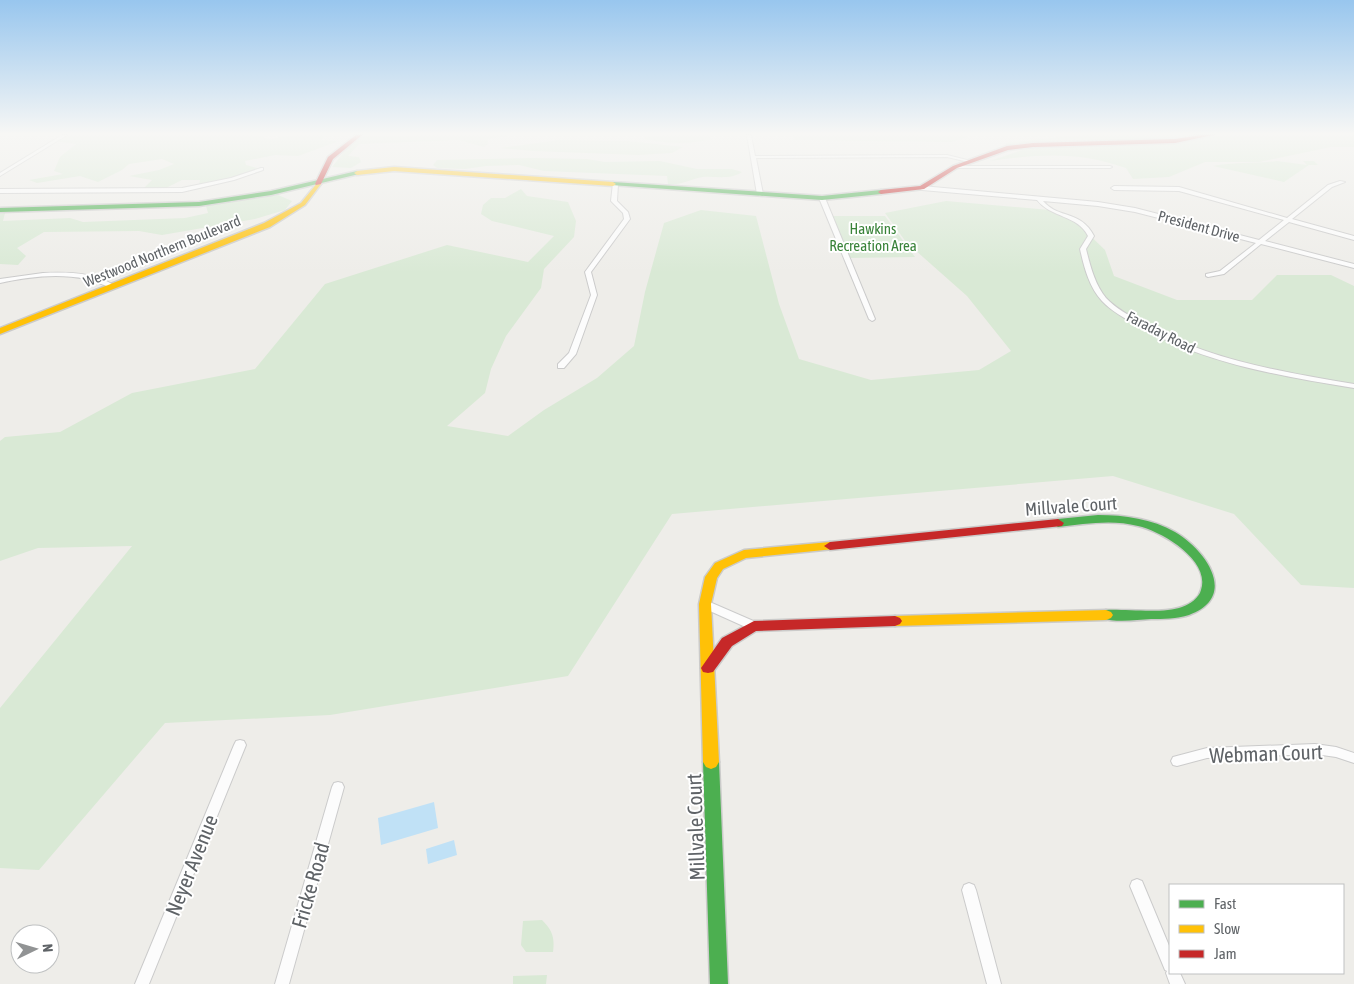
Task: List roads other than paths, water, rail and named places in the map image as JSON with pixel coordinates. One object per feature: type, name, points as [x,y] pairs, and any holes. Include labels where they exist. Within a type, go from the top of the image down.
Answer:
[{"type":"street","points":[[0,191],[182,190],[223,181]]},
{"type":"street","points":[[0,210],[190,205],[271,193],[311,181]]},
{"type":"street","name":"Westwood Northern Boulevard","points":[[0,331],[268,220],[302,199],[316,181]]},
{"type":"street","points":[[574,181],[822,198],[922,188],[933,181]]},
{"type":"street","points":[[758,181],[760,194]]},
{"type":"street","points":[[1208,274],[1222,273],[1330,186],[1342,182]]},
{"type":"street","points":[[561,366],[572,354],[594,295],[588,272],[627,219],[626,213],[614,201],[615,184]]},
{"type":"street","name":"President Drive","points":[[922,188],[1135,210],[1354,266]]},
{"type":"street","points":[[1114,188],[1179,189],[1354,238]]},
{"type":"street","points":[[822,198],[872,319]]},
{"type":"street","name":"Faraday Road","points":[[1039,199],[1046,208],[1077,220],[1088,229],[1090,236],[1083,249],[1094,283],[1105,300],[1134,321],[1188,348],[1224,360],[1272,372],[1354,386]]},
{"type":"street","points":[[0,280],[64,275],[87,277],[110,285]]},
{"type":"street","name":"Westwood Northern Boulevard","points":[[0,326],[110,285]]},
{"type":"street","name":"Millvale Court","points":[[708,668],[723,644],[736,633],[754,626],[1184,612],[1202,603],[1208,594],[1210,581],[1206,567],[1198,556],[1170,535],[1145,524],[1109,518],[744,554],[721,563],[706,584],[705,604],[719,984]]},
{"type":"street","name":"Millvale Court","points":[[705,604],[754,626]]},
{"type":"street","name":"Neyer Avenue","points":[[142,984],[240,745]]},
{"type":"street","name":"Webman Court","points":[[1178,761],[1208,753],[1315,749],[1336,752],[1354,758]]},
{"type":"street","name":"Fricke Road","points":[[282,984],[338,787]]},
{"type":"street","points":[[1137,886],[1169,964]]},
{"type":"street","points":[[969,890],[994,984]]},
{"type":"water","points":[[434,802],[438,828],[381,845],[378,818]]},
{"type":"water","points":[[454,840],[457,855],[428,864],[426,849]]},
{"type":"park label","name":"Hawkins Recreation Area","points":[[873,236]]}]
